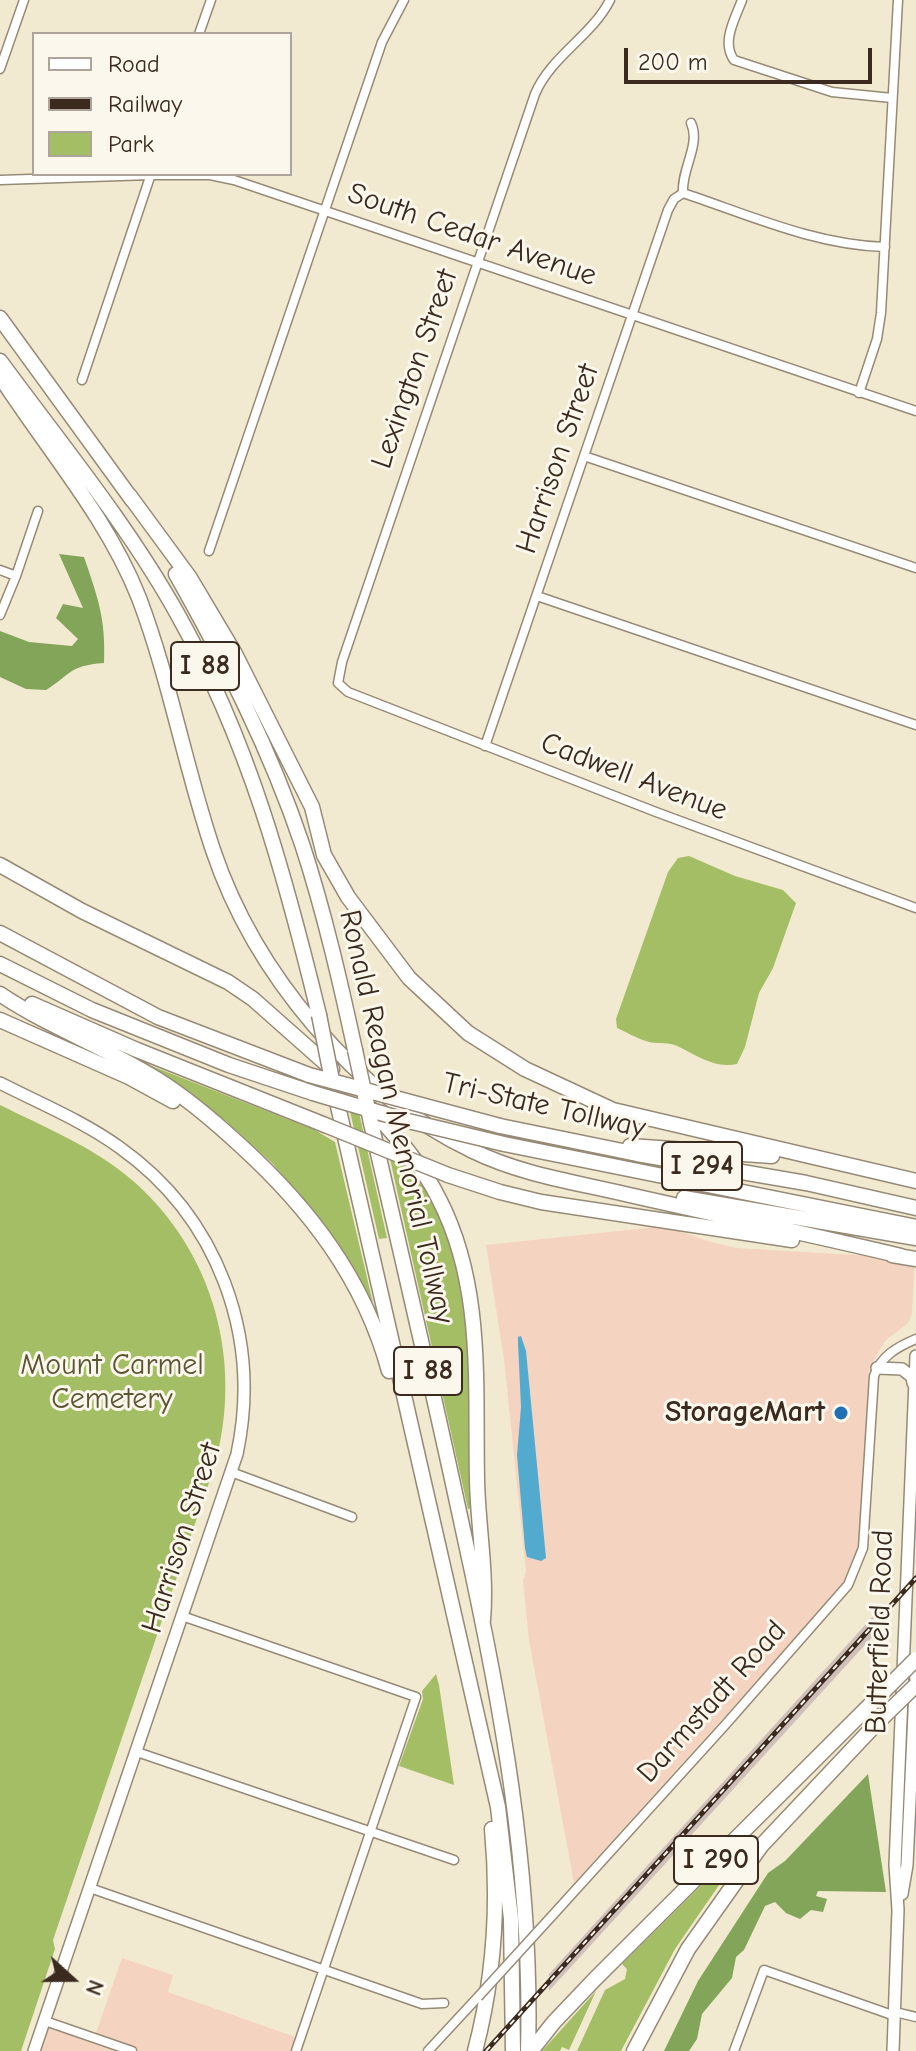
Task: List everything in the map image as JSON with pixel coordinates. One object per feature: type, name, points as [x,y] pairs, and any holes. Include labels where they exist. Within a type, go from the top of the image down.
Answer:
[{"type":"highway","name":"Ronald Reagan Memorial Tollway","points":[[0,318],[129,495],[221,654],[272,765],[314,883],[355,1050],[483,1620],[512,1778],[528,1960],[530,2051]]},
{"type":"highway","name":"Ronald Reagan Memorial Tollway","points":[[0,361],[133,543],[178,613],[242,748],[275,844],[319,1015],[498,1807],[513,1953],[513,2051]]},
{"type":"highway","points":[[0,376],[92,511],[123,563],[150,631],[223,879],[254,942],[309,1020],[366,1077],[397,1104],[438,1132],[493,1160],[581,1184],[909,1258]]},
{"type":"highway","points":[[129,495],[190,578],[234,652],[312,807],[324,855],[348,897],[409,978],[468,1033],[525,1069],[613,1110],[910,1180]]},
{"type":"highway","points":[[0,865],[82,911],[228,982],[253,999],[317,1053],[401,1142],[428,1179],[448,1216],[461,1252],[473,1316],[477,1483],[485,1595],[483,1620]]},
{"type":"highway","name":"Tri-State Tollway","points":[[0,933],[158,1017],[309,1075],[500,1126],[583,1144],[806,1183],[909,1207]]},
{"type":"highway","name":"Tri-State Tollway","points":[[0,964],[92,1010],[229,1065],[408,1121],[909,1231]]},
{"type":"highway","points":[[0,987],[137,1050],[448,1175],[500,1192],[541,1202],[909,1258]]},
{"type":"highway","points":[[0,994],[154,1078],[201,1110],[299,1202],[350,1275],[383,1350],[404,1427],[420,1466]]},
{"type":"highway","points":[[0,1020],[147,1086],[236,1142]]},
{"type":"highway","points":[[583,1144],[817,1159]]},
{"type":"highway","points":[[581,1184],[614,1186],[909,1231]]},
{"type":"highway","name":"I 290","points":[[530,2051],[554,2022],[916,1659]]},
{"type":"highway","name":"I 290","points":[[634,2051],[688,1949],[738,1877],[789,1813],[916,1685]]},
{"type":"highway","points":[[475,2051],[487,1992],[495,1914],[488,1757]]},
{"type":"main road","name":"Harrison Street","points":[[0,1083],[117,1145],[164,1184],[200,1230],[228,1287],[237,1317],[244,1362],[243,1423],[231,1472],[34,2051]]},
{"type":"main road","name":"Butterfield Road","points":[[893,2051],[899,1737],[916,1356]]},
{"type":"main road","points":[[877,1368],[902,1369],[912,1377],[914,1390]]},
{"type":"main road","name":"Butterfield Road","points":[[898,1910],[907,1865],[916,1670]]},
{"type":"street","points":[[0,69],[24,0]]},
{"type":"street","points":[[200,32],[211,0]]},
{"type":"street","points":[[209,551],[382,42],[404,0]]},
{"type":"street","name":"Lexington Street","points":[[338,683],[342,662],[476,263],[538,88],[562,56],[592,27],[610,0]]},
{"type":"street","points":[[742,0],[727,42],[728,52],[734,60],[832,92],[892,98]]},
{"type":"street","points":[[859,393],[880,326],[898,0]]},
{"type":"street","points":[[691,123],[695,132],[694,144],[684,171],[683,193],[818,238],[856,246],[885,247]]},
{"type":"street","name":"South Cedar Avenue","points":[[0,180],[101,176]]},
{"type":"street","points":[[82,380],[150,176]]},
{"type":"street","name":"South Cedar Avenue","points":[[197,176],[220,177],[325,210],[916,411]]},
{"type":"street","name":"Harrison Street","points":[[485,746],[668,210],[674,199],[683,193]]},
{"type":"street","points":[[584,456],[916,568]]},
{"type":"street","points":[[0,615],[38,511]]},
{"type":"street","points":[[0,570],[16,576]]},
{"type":"street","points":[[537,596],[916,725]]},
{"type":"street","name":"Cadwell Avenue","points":[[338,683],[348,692],[485,746],[916,908]]},
{"type":"street","points":[[877,1368],[890,1353],[916,1339]]},
{"type":"street","name":"Darmstadt Road","points":[[428,2051],[726,1724],[848,1585],[863,1548],[873,1387],[877,1368]]},
{"type":"street","points":[[231,1472],[352,1517]]},
{"type":"street","points":[[182,1616],[416,1697],[296,2051]]},
{"type":"street","points":[[899,1737],[915,1738]]},
{"type":"street","points":[[137,1752],[454,1860]]},
{"type":"street","points":[[90,1888],[422,2004],[444,2003]]},
{"type":"street","points":[[734,2051],[764,1970],[895,2014],[916,2017]]},
{"type":"street","points":[[45,2021],[132,2051]]},
{"type":"shaded area","points":[[666,1226],[736,1248],[915,1255],[912,1314],[908,1323],[885,1341],[869,1369],[861,1536],[845,1583],[574,1883],[529,1640],[523,1581],[526,1571],[504,1359],[486,1245]]},
{"type":"shaded area","points":[[885,1603],[885,1623],[549,1991],[549,1974]]},
{"type":"shaded area","points":[[122,1958],[173,1975],[168,1992],[298,2038],[294,2051],[41,2051],[51,2022],[95,2036]]},
{"type":"green space","points":[[59,554],[84,557],[100,609],[104,663],[77,668],[46,690],[26,689],[0,677],[0,631],[29,642],[72,646],[78,639],[56,618],[63,604],[83,608]]},
{"type":"green space","points":[[689,856],[735,876],[783,890],[796,903],[773,968],[759,993],[745,1047],[737,1064],[713,1063],[673,1045],[650,1042],[617,1028],[616,1019],[668,872],[678,858]]},
{"type":"green space","points":[[144,1063],[315,1130],[335,1142],[373,1303],[324,1225],[273,1164],[226,1121]]},
{"type":"green space","points":[[346,1094],[358,1108],[387,1238],[379,1239]]},
{"type":"green space","name":"Mount Carmel Cemetery","points":[[0,1105],[102,1157],[132,1180],[161,1209],[184,1241],[202,1275],[215,1312],[223,1350],[226,1389],[214,1468],[53,1940],[55,1949],[21,2051],[0,2051]]},
{"type":"green space","points":[[390,1159],[416,1171],[443,1223],[458,1269],[469,1339],[473,1508],[468,1509]]},
{"type":"green space","points":[[436,1674],[454,1785],[399,1766],[423,1699],[422,1691]]},
{"type":"green space","points":[[868,1774],[886,1892],[818,1891],[816,1896],[827,1899],[823,1912],[811,1910],[800,1919],[786,1913],[775,1902],[765,1906],[744,1950],[736,1957],[732,1978],[702,2014],[697,2039],[689,2051],[664,2051],[698,1981],[768,1873],[785,1861]]},
{"type":"green space","points":[[733,1854],[735,1862],[675,1949],[621,2051],[577,2051],[605,1990],[625,1979],[627,1969],[622,1964]]},
{"type":"green space","points":[[596,1991],[569,2050],[562,2047],[560,2051],[542,2051]]},
{"type":"water","points":[[521,1336],[526,1351],[546,1558],[541,1561],[527,1557],[525,1548],[517,1455],[521,1407],[518,1337]]},
{"type":"railway","points":[[486,2051],[916,1578]]},
{"type":"place","name":"StorageMart","points":[[841,1413]]}]
